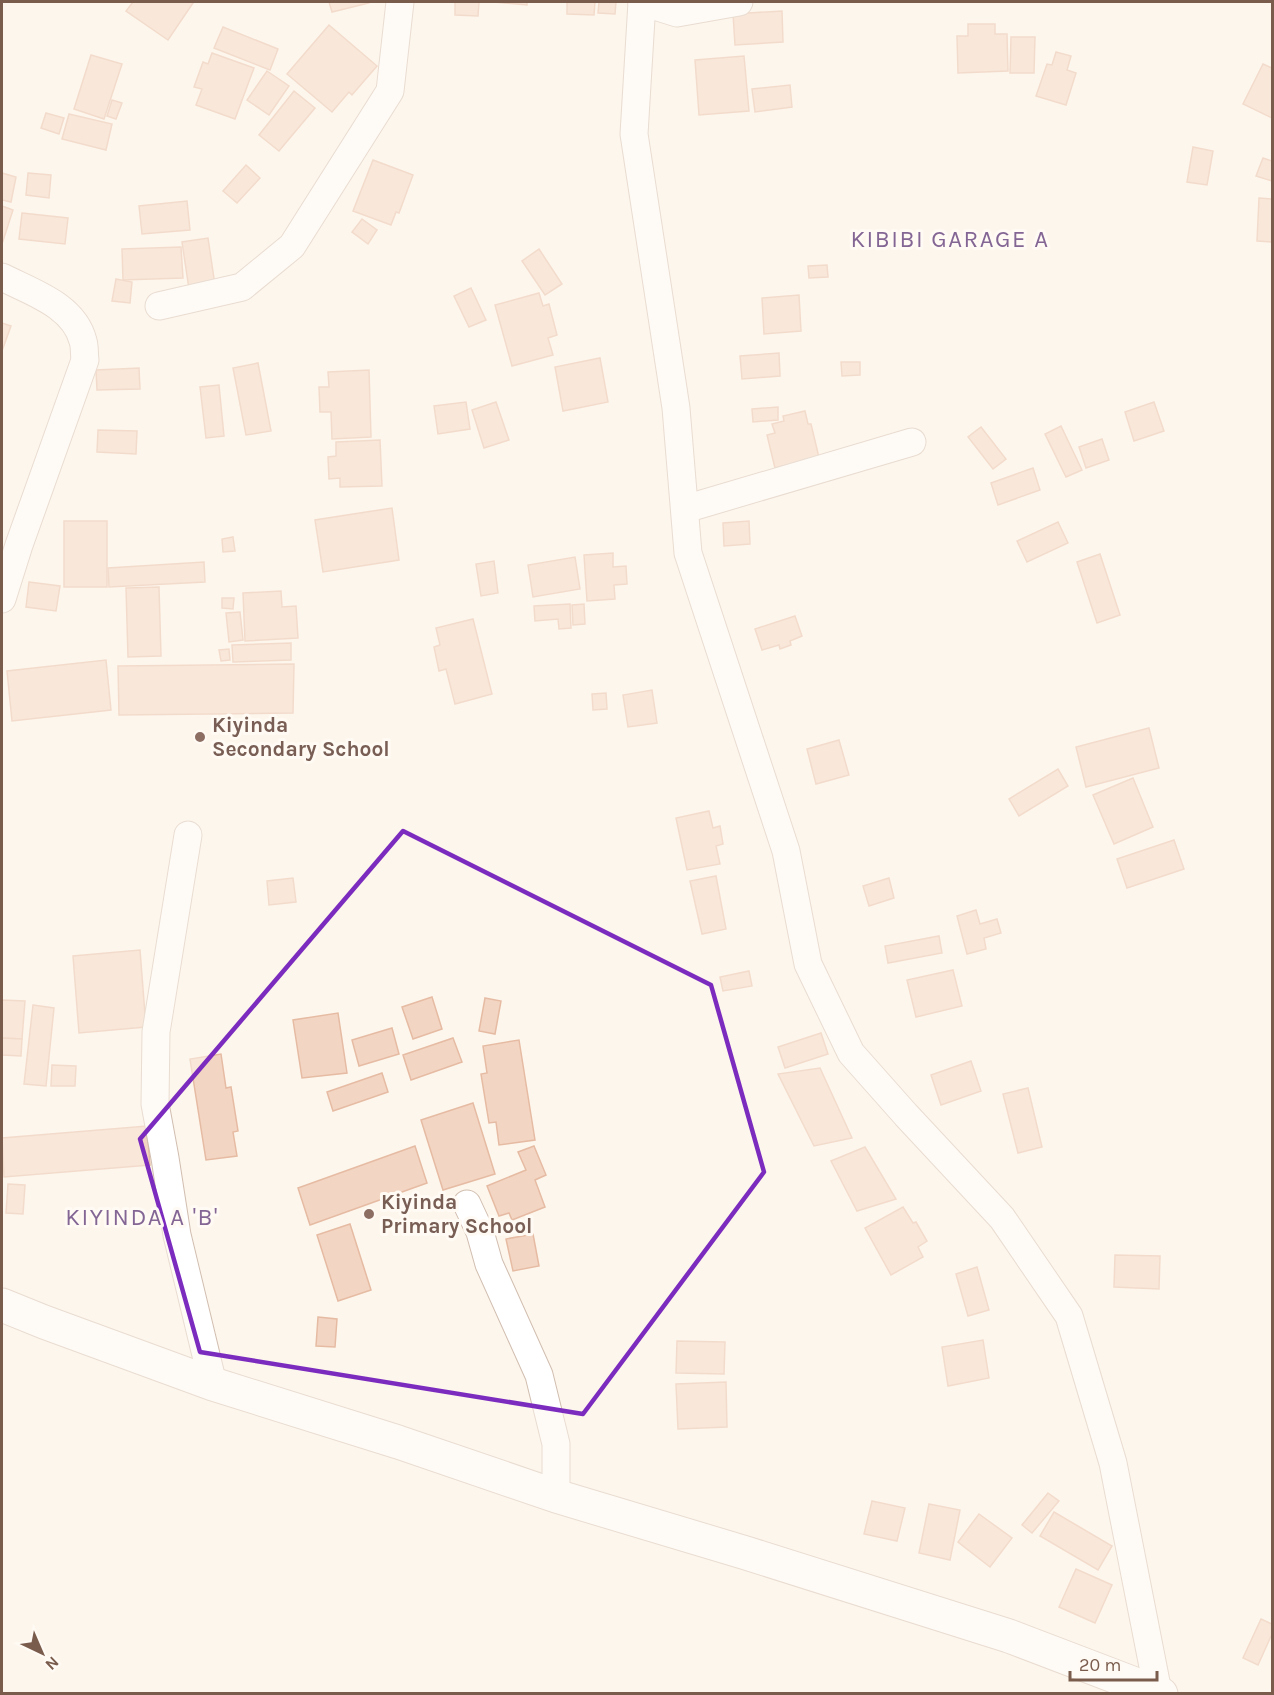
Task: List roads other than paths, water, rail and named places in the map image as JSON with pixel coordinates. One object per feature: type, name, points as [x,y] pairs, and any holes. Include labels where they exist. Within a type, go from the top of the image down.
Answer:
[{"type":"street","points":[[159,306],[242,287],[292,246],[390,91],[400,2]]},
{"type":"street","points":[[739,2],[677,13],[642,2],[634,134],[676,408],[688,553],[786,851],[808,964],[851,1053],[1002,1218],[1069,1316],[1113,1463],[1160,1693]]},
{"type":"street","points":[[2,277],[57,305],[76,325],[84,342],[85,360],[22,534],[2,599]]},
{"type":"street","points":[[685,509],[912,442]]},
{"type":"street","points":[[188,835],[156,1032],[155,1104],[177,1235],[213,1384]]},
{"type":"street","points":[[467,1204],[480,1232],[489,1264],[539,1375],[556,1444],[556,1496]]},
{"type":"street","points":[[2,1305],[213,1384],[398,1442],[556,1496],[1009,1636],[1160,1693]]},
{"type":"place","name":"Kiyinda Secondary School","points":[[200,737]]},
{"type":"place","name":"Kiyinda Primary School","points":[[369,1214]]},
{"type":"district","name":"KIBIBI GARAGE A","points":[[950,239]]},
{"type":"district","name":"KIYINDA A 'B'","points":[[142,1217]]}]
